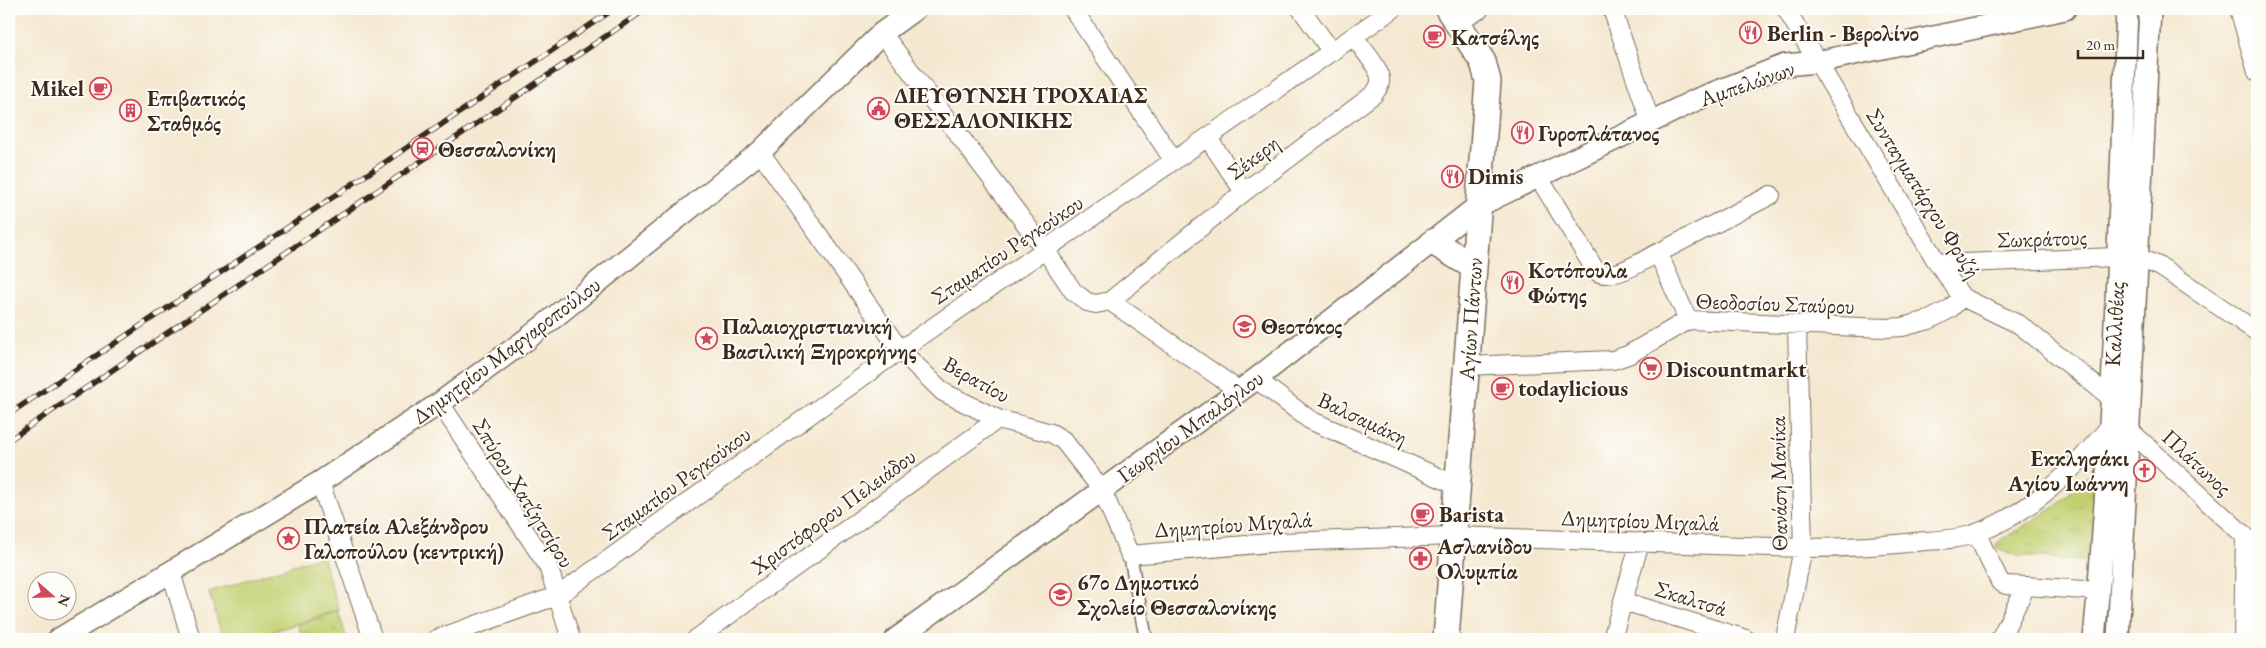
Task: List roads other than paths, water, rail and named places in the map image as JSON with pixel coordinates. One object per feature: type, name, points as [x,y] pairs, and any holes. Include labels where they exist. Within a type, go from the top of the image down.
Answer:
[{"type":"main road","name":"Αγίων Πάντων","points":[[1446,639],[1488,81],[1483,62],[1453,16]]},
{"type":"main road","points":[[1433,242],[1474,267]]},
{"type":"street","name":"Δημητρίου Μαργαροπούλου","points":[[59,639],[320,482],[440,403],[528,339],[760,152],[882,33],[915,9]]},
{"type":"street","points":[[1073,9],[1174,161]]},
{"type":"street","points":[[1301,9],[1332,52]]},
{"type":"street","name":"Σταματίου Ρεγκούκου","points":[[437,639],[559,595],[900,350],[1046,251],[1393,9]]},
{"type":"street","points":[[1453,16],[1480,9]]},
{"type":"street","points":[[1612,9],[1651,123]]},
{"type":"street","name":"Συνταγματάρχου Φρυζή","points":[[1786,9],[1939,264],[1962,297],[2020,325],[2110,397]]},
{"type":"street","name":"Αμπελώνων","points":[[1478,206],[1539,178],[1698,99],[1785,65],[1817,62],[2065,9]]},
{"type":"street","name":"Καλλιθέας","points":[[2118,639],[2118,428],[2127,257],[2127,9]]},
{"type":"street","name":"Καλλιθέας","points":[[2094,639],[2118,428],[2110,397],[2127,257],[2150,9]]},
{"type":"street","points":[[2240,9],[2257,72]]},
{"type":"street","points":[[882,33],[1046,251],[1079,298],[1096,304],[1110,301],[1247,385]]},
{"type":"street","name":"Σέκερη","points":[[1110,301],[1244,192],[1374,94],[1379,86],[1378,70],[1354,37]]},
{"type":"street","points":[[1208,138],[1244,192]]},
{"type":"street","name":"Βερατίου","points":[[760,152],[900,350],[940,390],[998,419],[1060,437],[1102,490],[1130,555],[1146,639]]},
{"type":"street","points":[[1539,178],[1590,264],[1601,274],[1613,274],[1771,195]]},
{"type":"street","name":"Γεωργίου Μπαλόγλου","points":[[896,639],[1247,385],[1478,206]]},
{"type":"street","points":[[1658,253],[1688,320]]},
{"type":"street","name":"Σωκράτους","points":[[1939,264],[2127,257],[2161,267],[2257,332]]},
{"type":"street","name":"Θεοδοσίου Σταύρου","points":[[1467,366],[1613,360],[1628,355],[1688,320],[1870,329],[1902,327],[1929,320],[1950,309],[1962,297]]},
{"type":"street","name":"Θανάση Μανίκα","points":[[1786,639],[1803,548],[1798,326]]},
{"type":"street","name":"Βαλσαμάκη","points":[[1247,385],[1310,420],[1458,486]]},
{"type":"street","name":"Σπύρου Χατζητσίρου","points":[[440,403],[546,563],[559,595],[571,639]]},
{"type":"street","name":"Χριστόφορου Πελειάδου","points":[[696,639],[998,419]]},
{"type":"street","name":"Δημητρίου Μιχαλά","points":[[1130,555],[1282,542],[1454,536],[1803,548],[1887,546],[1940,540],[1976,533],[2010,516],[2052,488],[2090,451],[2118,428]]},
{"type":"street","name":"Πλάτωνος","points":[[2118,428],[2251,542]]},
{"type":"street","points":[[320,482],[373,639]]},
{"type":"street","points":[[1976,533],[2000,582],[2006,585],[2099,591]]},
{"type":"street","points":[[1612,639],[1640,542]]},
{"type":"street","points":[[2243,639],[2251,542]]},
{"type":"street","points":[[170,572],[191,639]]},
{"type":"street","points":[[2000,639],[2026,586]]},
{"type":"street","name":"Σκαλτσά","points":[[1623,602],[1746,639]]},
{"type":"railway","points":[[9,414],[614,9]]},
{"type":"railway","points":[[9,440],[646,9]]},
{"type":"place","name":"Berlin - Βερολίνο","points":[[1751,33]]},
{"type":"place","name":"Κατσέλης","points":[[1435,37]]},
{"type":"place","name":"Mikel","points":[[100,88]]},
{"type":"place","name":"ΔΙΕΥΘΥΝΣΗ ΤΡΟΧΑΙΑΣ ΘΕΣΣΑΛΟΝΙΚΗΣ","points":[[878,108]]},
{"type":"place","name":"Επιβατικός Σταθμός","points":[[131,111]]},
{"type":"place","name":"Γυροπλάτανος","points":[[1522,133]]},
{"type":"place","name":"Θεσσαλονίκη","points":[[422,149]]},
{"type":"place","name":"Dimis","points":[[1452,176]]},
{"type":"place","name":"Κοτόπουλα Φώτης","points":[[1512,283]]},
{"type":"place","name":"Θεοτόκος","points":[[1245,326]]},
{"type":"place","name":"Παλαιοχριστιανική Βασιλική Ξηροκρήνης","points":[[706,339]]},
{"type":"place","name":"Discountmarkt","points":[[1650,369]]},
{"type":"place","name":"todaylicious","points":[[1502,388]]},
{"type":"place","name":"Εκκλησάκι Αγίου Ιωάννη","points":[[2145,471]]},
{"type":"place","name":"Barista","points":[[1423,514]]},
{"type":"place","name":"Πλατεία Αλεξάνδρου Γαλοπούλου (κεντρική)","points":[[288,539]]},
{"type":"place","name":"Ασλανίδου Ολυμπία","points":[[1421,559]]},
{"type":"place","name":"67ο Δημοτικό Σχολείο Θεσσαλονίκης","points":[[1061,595]]}]
